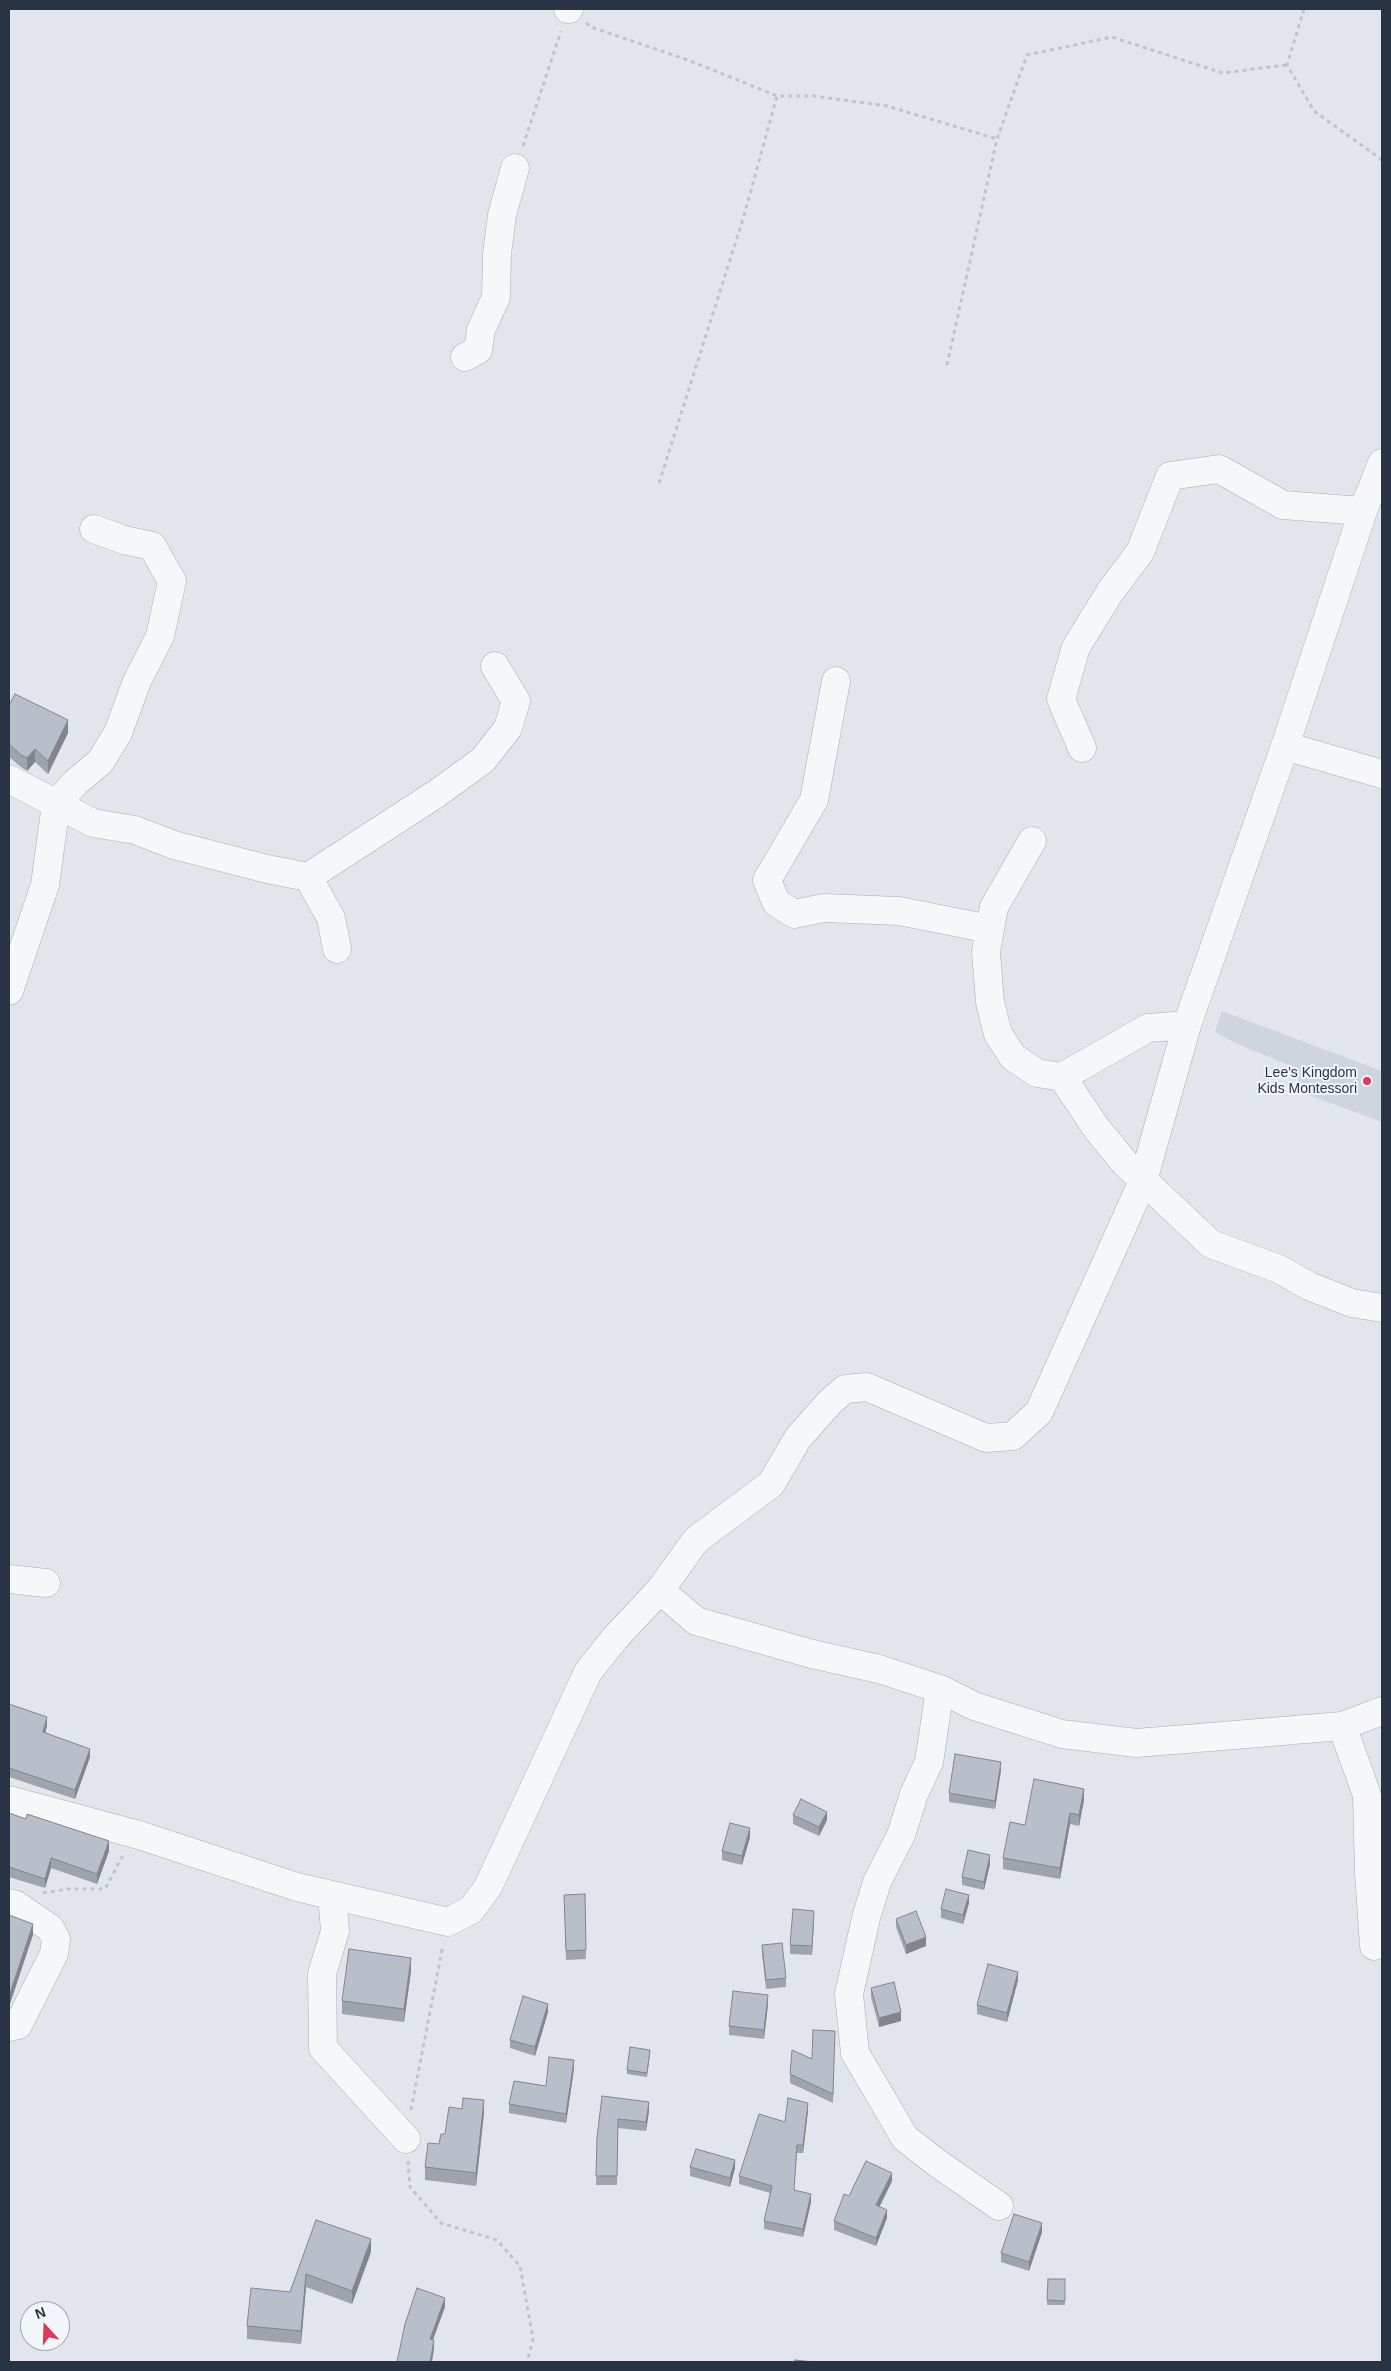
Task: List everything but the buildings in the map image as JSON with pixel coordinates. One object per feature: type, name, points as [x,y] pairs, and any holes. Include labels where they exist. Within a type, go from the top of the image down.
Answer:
[{"type":"street","points":[[465,357],[478,350],[481,330],[496,297],[502,215],[516,168]]},
{"type":"street","points":[[9,1800],[139,1835],[297,1887],[448,1922],[471,1910],[488,1887],[588,1672],[615,1638],[660,1590],[696,1540],[771,1484],[798,1438],[830,1402],[845,1389],[867,1387],[986,1438],[1013,1436],[1039,1412],[1143,1181],[1187,1025],[1285,746],[1363,511],[1382,464]]},
{"type":"street","points":[[1082,748],[1061,699],[1076,647],[1110,592],[1140,552],[1170,476],[1219,468],[1283,505],[1363,511]]},
{"type":"street","points":[[9,991],[45,885],[56,804],[76,782],[100,762],[118,733],[137,681],[160,636],[172,581],[152,546],[124,540],[94,529]]},
{"type":"street","points":[[9,779],[93,823],[135,830],[174,845],[267,869],[308,877],[436,794],[482,760],[508,728],[516,701],[495,666]]},
{"type":"street","points":[[836,681],[814,800],[768,880],[776,902],[794,914],[824,908],[898,910],[990,929]]},
{"type":"street","points":[[1285,746],[1382,774]]},
{"type":"street","points":[[1032,841],[994,907],[986,952],[990,1002],[998,1034],[1013,1057],[1037,1073],[1062,1077],[1148,1028],[1187,1025]]},
{"type":"street","points":[[308,877],[331,918],[337,949]]},
{"type":"street","points":[[1062,1077],[1097,1129],[1125,1163],[1211,1244],[1279,1269],[1309,1286],[1352,1303],[1382,1308]]},
{"type":"street","points":[[9,1580],[46,1583]]},
{"type":"street","points":[[660,1590],[696,1621],[812,1654],[879,1669],[940,1688],[974,1706],[1062,1734],[1136,1743],[1342,1726],[1382,1711]]},
{"type":"street","points":[[940,1688],[929,1762],[914,1794],[901,1836],[877,1882],[866,1918],[849,1994],[855,2053],[905,2138],[999,2206]]},
{"type":"street","points":[[1342,1726],[1367,1795],[1369,1873],[1374,1946]]},
{"type":"street","points":[[332,1896],[335,1931],[322,1974],[323,2048],[406,2139]]},
{"type":"street","points":[[9,2027],[18,2025],[54,1954],[56,1939],[50,1928],[12,1904]]},
{"type":"path","points":[[516,168],[568,9],[591,27],[688,60],[777,96],[814,96],[887,106],[997,139]]},
{"type":"path","points":[[1304,9],[1287,65],[1314,111],[1382,160]]},
{"type":"path","points":[[947,365],[997,139],[1026,55],[1112,37],[1223,72],[1287,65]]},
{"type":"path","points":[[659,483],[743,219],[777,96]]},
{"type":"path","points":[[12,1904],[30,1895],[67,1889],[105,1890],[118,1862],[139,1835]]},
{"type":"path","points":[[448,1922],[406,2139],[410,2187],[441,2223],[497,2240],[520,2266],[533,2339],[527,2362]]},
{"type":"shaded area","points":[[1222,1011],[1382,1071],[1382,1122],[1298,1091],[1299,1069],[1235,1043],[1215,1032]]},
{"type":"place","name":"Lee's Kingdom Kids Montessori","points":[[1367,1081]]}]
